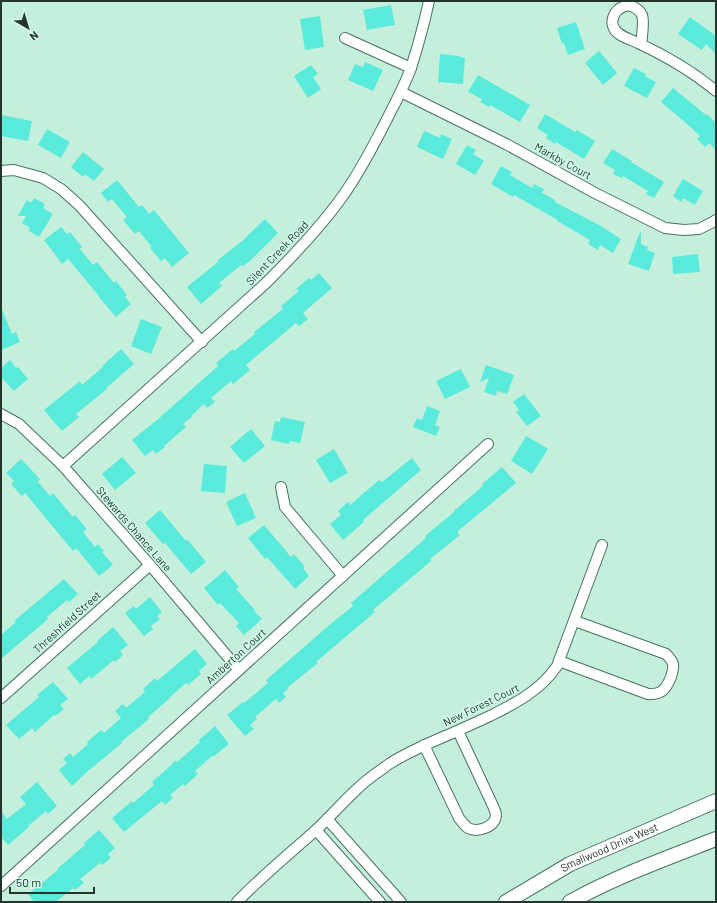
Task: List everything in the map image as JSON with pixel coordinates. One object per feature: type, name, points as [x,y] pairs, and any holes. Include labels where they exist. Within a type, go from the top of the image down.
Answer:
[{"type":"street","name":"Silent Creek Road","points":[[63,466],[266,283],[318,228],[342,197],[371,152],[401,92],[411,68],[429,1]]},
{"type":"street","points":[[345,38],[411,68]]},
{"type":"street","points":[[641,44],[687,69],[716,91]]},
{"type":"street","name":"Markby Court","points":[[401,92],[506,144],[595,193],[665,228],[684,230],[699,229],[716,220]]},
{"type":"street","points":[[1,171],[14,170],[43,178],[60,189],[79,205],[202,342]]},
{"type":"street","name":"Stewards Chance Lane","points":[[1,414],[19,424],[63,466],[150,565],[239,670]]},
{"type":"street","name":"Amberton Court","points":[[1,886],[488,444]]},
{"type":"street","points":[[281,487],[286,507],[343,576]]},
{"type":"street","name":"New Forest Court","points":[[237,902],[316,830],[356,790],[377,773],[399,758],[424,745],[504,709],[532,693],[543,684],[552,675],[557,666],[602,545]]},
{"type":"street","name":"Threshfield Street","points":[[1,698],[150,565]]},
{"type":"street","points":[[559,661],[654,695],[664,690],[671,678],[673,665],[670,658],[666,654],[575,621]]},
{"type":"street","points":[[424,745],[459,818],[467,828],[476,831],[484,829],[495,819],[496,814],[458,731]]},
{"type":"street","name":"Smallwood Drive West","points":[[506,902],[570,864],[716,801]]},
{"type":"street","points":[[327,819],[401,902]]},
{"type":"street","points":[[316,830],[380,902]]},
{"type":"street","points":[[570,902],[643,867],[716,839]]},
{"type":"building","points":[[391,5],[395,25],[367,30],[363,10]]},
{"type":"building","points":[[320,16],[324,47],[305,50],[300,19]]},
{"type":"building","points":[[690,17],[716,36],[716,54],[706,44],[702,50],[678,34]]},
{"type":"building","points":[[576,22],[585,49],[568,55],[564,43],[562,44],[557,28]]},
{"type":"building","points":[[599,51],[617,73],[603,85],[585,63]]},
{"type":"building","points":[[440,54],[465,58],[463,84],[438,82]]},
{"type":"building","points":[[365,62],[383,70],[373,91],[348,80],[355,64],[363,67]]},
{"type":"building","points":[[311,65],[318,74],[313,77],[321,89],[308,98],[294,76]]},
{"type":"building","points":[[634,68],[646,74],[645,76],[656,82],[647,98],[624,86]]},
{"type":"building","points":[[478,75],[530,105],[520,122],[490,105],[489,107],[480,102],[482,99],[468,92]]},
{"type":"building","points":[[673,88],[706,115],[707,114],[716,123],[716,150],[709,143],[705,147],[697,139],[700,136],[661,102]]},
{"type":"building","points":[[545,114],[575,132],[577,130],[595,141],[584,159],[556,142],[555,144],[546,138],[548,135],[537,128]]},
{"type":"building","points":[[1,115],[32,121],[28,141],[1,136]]},
{"type":"building","points":[[47,129],[70,142],[61,158],[38,145]]},
{"type":"building","points":[[424,131],[440,138],[441,134],[452,139],[443,159],[417,147]]},
{"type":"building","points":[[467,145],[476,150],[473,154],[484,161],[475,175],[456,164]]},
{"type":"building","points":[[612,149],[664,182],[654,198],[646,194],[648,191],[623,176],[622,178],[613,174],[615,170],[603,163]]},
{"type":"building","points":[[83,152],[104,169],[94,181],[85,174],[83,177],[71,167]]},
{"type":"building","points":[[501,166],[512,172],[510,175],[532,188],[534,184],[544,189],[542,193],[555,200],[555,202],[599,225],[621,239],[613,253],[600,245],[598,250],[588,244],[590,240],[557,221],[558,220],[491,184]]},
{"type":"building","points":[[683,179],[703,191],[695,205],[683,198],[681,202],[673,196]]},
{"type":"building","points":[[117,180],[139,207],[142,205],[149,214],[154,210],[189,253],[172,267],[165,258],[161,261],[139,231],[135,234],[123,220],[127,217],[112,199],[108,202],[101,193]]},
{"type":"building","points":[[34,198],[45,204],[43,208],[53,214],[39,237],[29,231],[30,228],[22,223],[26,216],[18,216],[27,200],[31,203]]},
{"type":"building","points":[[265,219],[278,233],[251,260],[243,266],[241,265],[219,283],[222,286],[201,304],[187,287],[218,262],[217,261],[242,241]]},
{"type":"building","points":[[61,227],[67,234],[70,232],[82,247],[80,249],[93,265],[97,262],[114,283],[116,281],[127,295],[125,297],[131,304],[116,317],[68,259],[62,264],[44,240]]},
{"type":"building","points":[[640,232],[641,244],[648,247],[647,250],[655,253],[649,271],[628,264]]},
{"type":"building","points":[[698,254],[700,272],[673,274],[672,257]]},
{"type":"building","points":[[319,273],[332,288],[303,313],[308,319],[299,326],[296,323],[246,365],[250,370],[233,384],[231,381],[211,398],[215,402],[207,408],[204,404],[183,424],[186,427],[164,446],[165,447],[156,454],[153,450],[145,456],[132,440],[218,366],[216,363],[233,349],[234,351],[255,334],[254,332],[283,309],[281,306],[299,291],[296,289],[309,278],[311,280]]},
{"type":"building","points":[[1,307],[12,334],[16,332],[20,342],[1,350]]},
{"type":"building","points":[[141,319],[162,327],[151,354],[131,346]]},
{"type":"building","points":[[121,349],[134,364],[106,388],[107,389],[76,414],[79,417],[62,431],[44,410],[80,381],[82,385]]},
{"type":"building","points":[[10,360],[28,379],[14,391],[1,377],[1,368]]},
{"type":"building","points":[[486,365],[514,375],[507,394],[497,391],[496,396],[484,392],[489,378],[480,382]]},
{"type":"building","points":[[461,369],[470,387],[445,399],[436,381]]},
{"type":"building","points":[[524,394],[541,416],[527,426],[516,412],[519,410],[513,402]]},
{"type":"building","points":[[427,406],[440,411],[435,425],[440,427],[436,436],[413,427],[417,418],[422,420]]},
{"type":"building","points":[[281,417],[305,422],[300,443],[290,441],[289,444],[271,440],[275,421],[280,422]]},
{"type":"building","points":[[251,429],[265,446],[244,463],[230,447]]},
{"type":"building","points":[[526,436],[548,449],[532,474],[511,461]]},
{"type":"building","points":[[334,449],[348,473],[330,483],[316,460]]},
{"type":"building","points":[[122,457],[136,473],[115,490],[102,474]]},
{"type":"building","points":[[412,458],[421,470],[363,520],[364,522],[343,540],[330,524],[341,515],[338,511],[348,502],[350,505],[379,480],[382,482]]},
{"type":"building","points":[[21,459],[40,479],[38,482],[50,496],[53,493],[73,517],[75,515],[87,529],[83,532],[95,547],[98,544],[104,551],[102,552],[113,565],[99,576],[76,548],[73,551],[25,493],[22,496],[11,484],[14,481],[6,473]]},
{"type":"building","points":[[204,464],[227,466],[225,493],[201,491]]},
{"type":"building","points":[[502,467],[516,483],[457,532],[460,535],[430,559],[431,561],[373,610],[375,612],[316,662],[318,663],[288,687],[289,688],[283,693],[286,697],[279,703],[276,699],[255,717],[257,719],[250,725],[254,729],[245,736],[227,715],[268,683],[266,680],[353,606],[351,603],[426,538],[425,536],[454,512],[483,486],[482,484]]},
{"type":"building","points":[[245,493],[256,518],[237,526],[226,502]]},
{"type":"building","points":[[160,510],[206,562],[191,574],[165,543],[163,544],[145,523]]},
{"type":"building","points":[[264,525],[291,557],[294,554],[305,567],[303,568],[309,576],[295,589],[267,557],[265,559],[248,538]]},
{"type":"building","points":[[225,570],[239,587],[236,589],[262,619],[244,635],[236,626],[239,623],[220,603],[218,605],[204,588]]},
{"type":"building","points":[[64,579],[78,594],[69,602],[67,600],[47,617],[48,619],[1,659],[1,635],[16,622],[14,621]]},
{"type":"building","points":[[150,597],[162,612],[157,616],[160,619],[151,626],[153,629],[144,636],[125,613],[134,606],[136,609]]},
{"type":"building","points":[[113,627],[128,645],[120,651],[123,655],[115,662],[114,660],[91,679],[89,676],[80,684],[67,668],[98,642],[97,641]]},
{"type":"building","points":[[195,649],[207,664],[199,671],[201,674],[188,685],[186,683],[148,717],[149,719],[72,786],[59,770],[67,763],[63,759],[70,753],[73,757],[101,730],[104,733],[121,718],[115,711],[123,704],[126,708],[145,692],[143,689],[155,678],[157,681]]},
{"type":"building","points":[[53,682],[68,699],[60,705],[64,709],[55,716],[54,715],[35,732],[32,728],[19,739],[6,725],[39,697],[37,695]]},
{"type":"building","points":[[215,726],[229,744],[195,771],[198,774],[185,786],[183,784],[170,795],[173,798],[165,805],[162,801],[124,832],[112,818],[154,785],[152,782],[176,760],[177,762],[200,742],[199,740]]},
{"type":"building","points":[[37,782],[57,806],[48,814],[46,811],[8,845],[1,837],[1,811],[7,819],[26,804],[20,797]]},
{"type":"building","points":[[99,830],[115,848],[108,854],[111,858],[102,865],[100,863],[80,879],[84,883],[75,890],[73,888],[56,902],[34,902],[28,894],[58,870],[57,869],[85,845],[84,843]]}]
